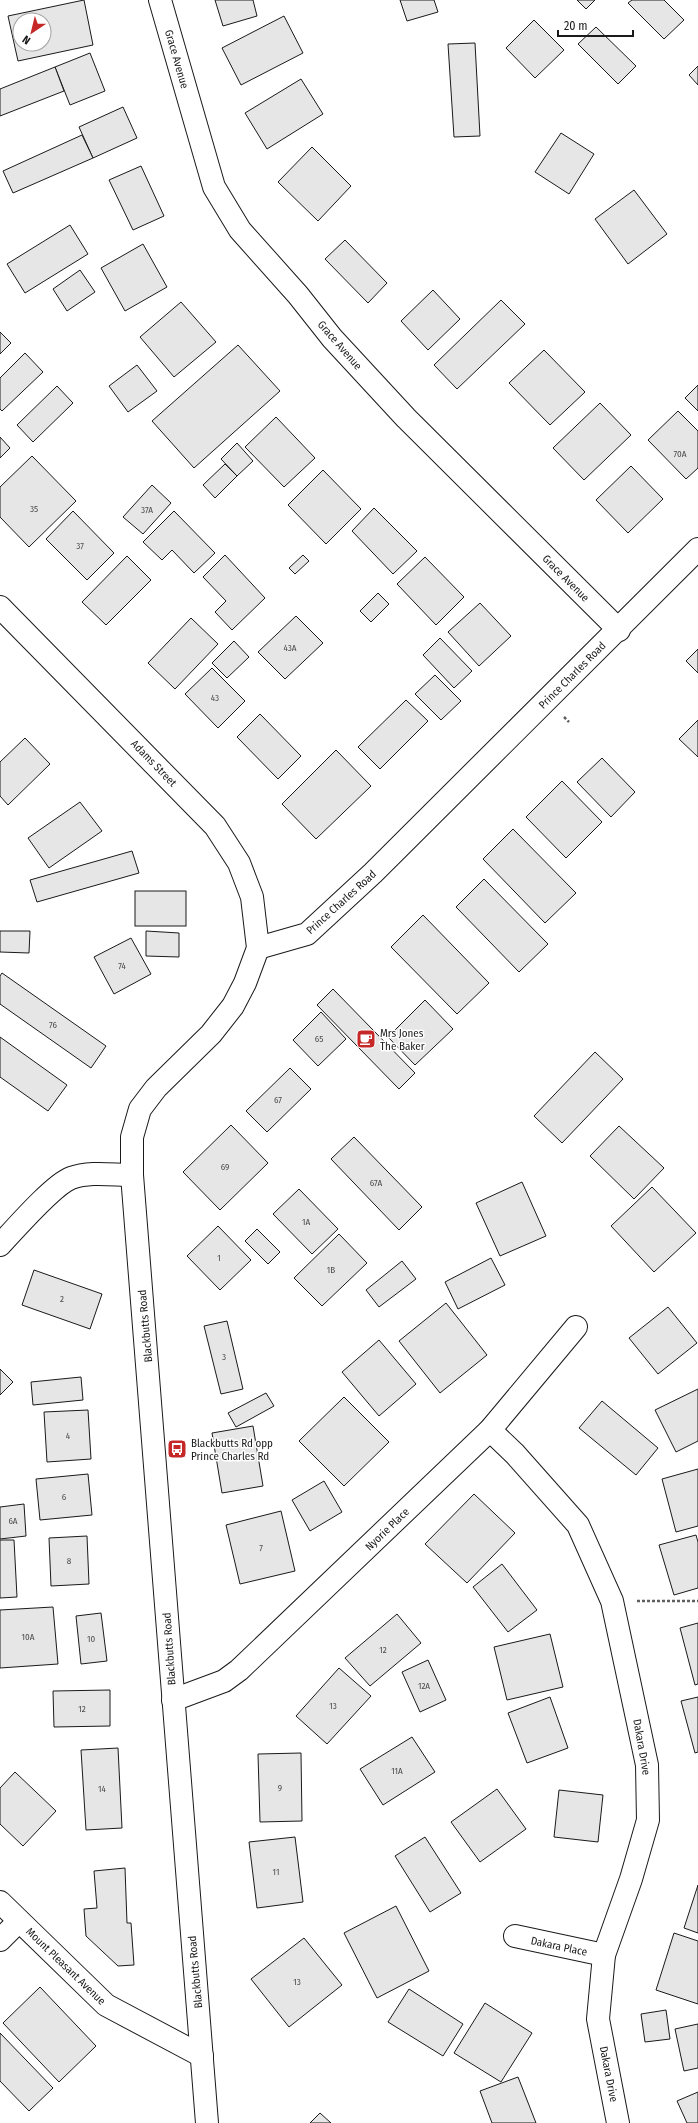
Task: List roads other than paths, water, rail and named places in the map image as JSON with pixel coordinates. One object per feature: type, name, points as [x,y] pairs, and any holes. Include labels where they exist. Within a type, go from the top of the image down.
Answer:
[{"type":"street","name":"Grace Avenue","points":[[160,0],[214,187],[240,230],[298,295],[332,338],[406,418],[618,630]]},
{"type":"street","name":"Prince Charles Road","points":[[258,948],[307,934],[373,873],[698,549]]},
{"type":"street","name":"Adams Street","points":[[0,607],[215,826],[239,863],[252,897],[258,948]]},
{"type":"street","points":[[0,1245],[51,1193],[70,1178],[89,1174],[132,1175],[132,1137],[140,1109],[156,1088],[211,1034],[233,1006],[245,983],[258,948]]},
{"type":"street","name":"Blackbutts Road","points":[[132,1175],[207,2123]]},
{"type":"street","name":"Nyorie Place","points":[[173,1700],[224,1681],[239,1670],[490,1430],[576,1327]]},
{"type":"street","name":"Dakara Drive","points":[[490,1430],[515,1454],[578,1525],[612,1601],[647,1765],[648,1820],[631,1879],[604,1955],[598,2020],[618,2123]]},
{"type":"street","name":"Mount Pleasant Avenue","points":[[0,1902],[106,2005],[202,2056]]},
{"type":"street","points":[[0,1940],[19,1921]]},
{"type":"street","name":"Dakara Place","points":[[515,1936],[604,1955]]},
{"type":"place","name":"Mrs Jones The Baker","points":[[366,1039]]},
{"type":"place","name":"Blackbutts Rd opp Prince Charles Rd","points":[[177,1449]]}]
